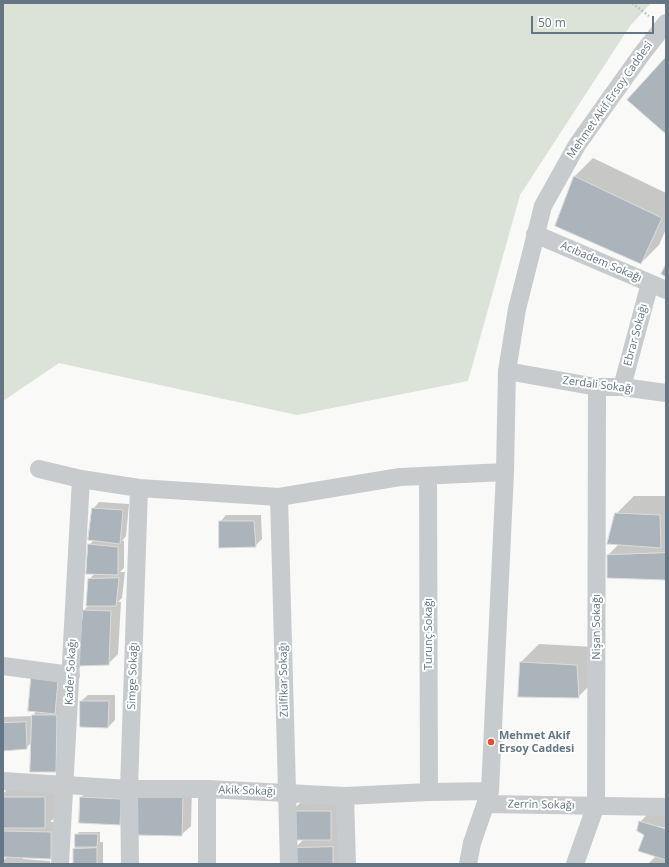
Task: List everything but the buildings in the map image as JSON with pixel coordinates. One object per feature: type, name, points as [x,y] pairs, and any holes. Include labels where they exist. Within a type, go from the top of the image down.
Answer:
[{"type":"street","name":"Mehmet Akif Ersoy Caddesi","points":[[468,864],[472,843],[488,797],[505,472],[507,371],[517,308],[543,206],[577,145],[664,25]]},
{"type":"street","name":"Acıbadem Sokağı","points":[[535,234],[658,287]]},
{"type":"street","name":"Ebrar Sokağı","points":[[622,387],[658,287]]},
{"type":"street","name":"Zerdali Sokağı","points":[[507,371],[597,387],[622,387],[666,393]]},
{"type":"street","name":"Nişan Sokağı","points":[[575,864],[596,806],[597,387]]},
{"type":"street","points":[[39,469],[81,479],[139,488],[279,496],[400,477],[505,472]]},
{"type":"street","name":"Turunç Sokağı","points":[[428,476],[429,792]]},
{"type":"street","name":"Kader Sokağı","points":[[60,864],[63,785],[71,675],[81,479]]},
{"type":"street","name":"Simge Sokağı","points":[[130,864],[129,789],[139,488]]},
{"type":"street","name":"Zülfikar Sokağı","points":[[279,496],[289,864]]},
{"type":"street","points":[[3,666],[71,675]]},
{"type":"street","name":"Akik Sokağı","points":[[3,781],[129,789],[207,789],[345,796],[429,792],[488,797]]},
{"type":"street","points":[[207,789],[207,864]]},
{"type":"street","points":[[345,796],[347,864]]},
{"type":"street","name":"Zerrin Sokağı","points":[[488,797],[596,806],[666,807]]},
{"type":"path","points":[[632,3],[664,25]]},
{"type":"shaded area","points":[[3,3],[651,3],[630,26],[520,195],[468,381],[297,415],[59,363],[3,401]]},
{"type":"place","name":"Mehmet Akif Ersoy Caddesi","points":[[491,742]]}]
